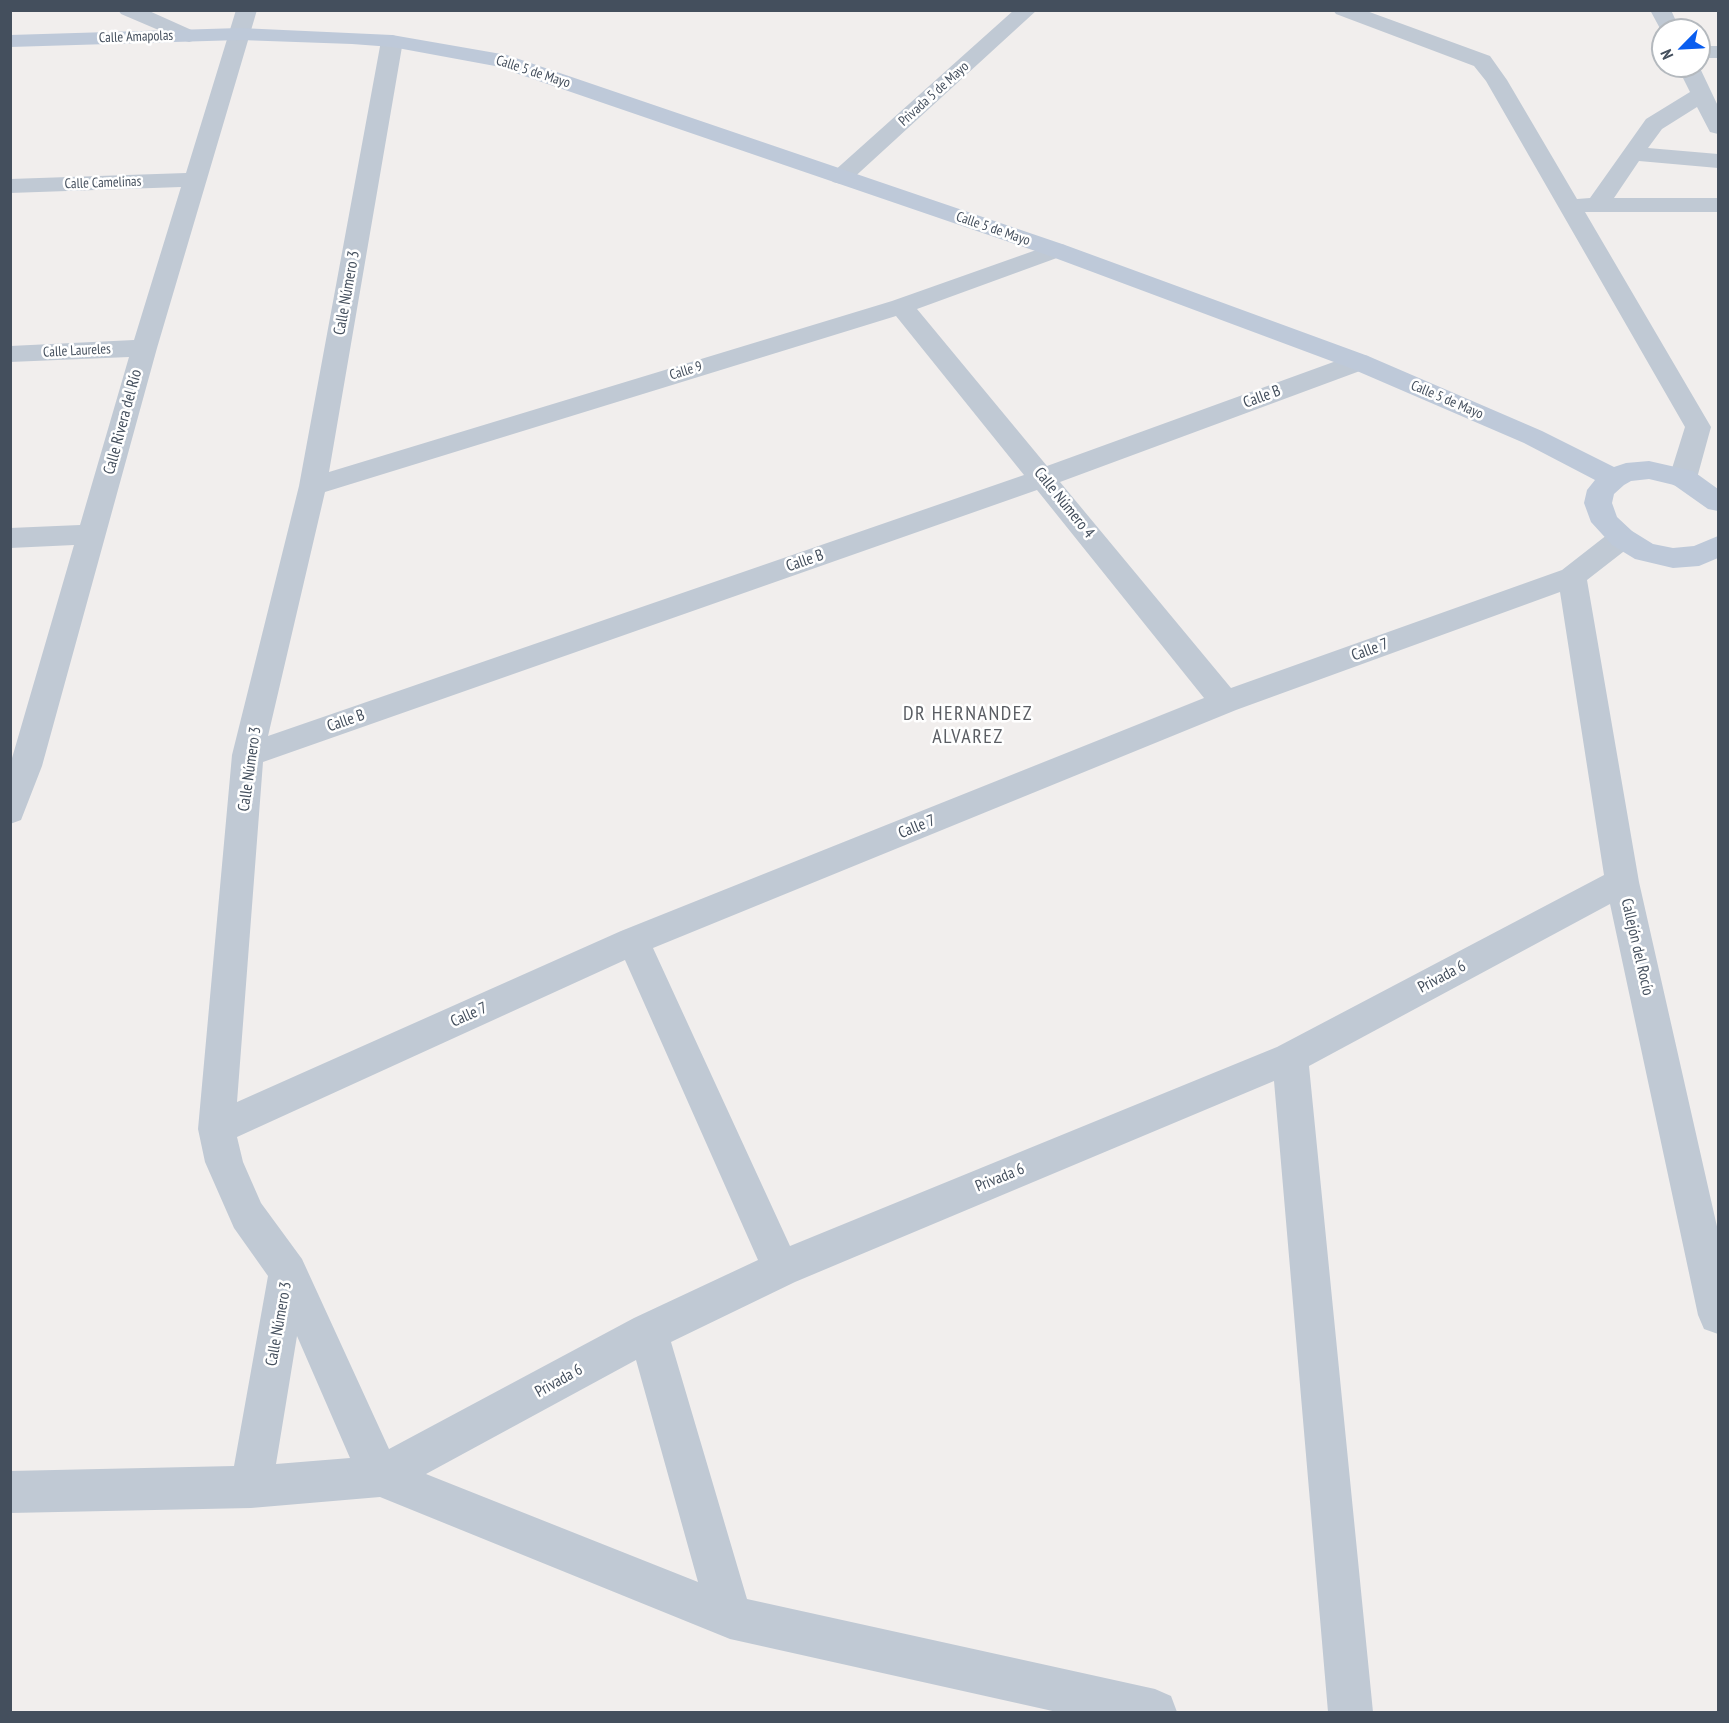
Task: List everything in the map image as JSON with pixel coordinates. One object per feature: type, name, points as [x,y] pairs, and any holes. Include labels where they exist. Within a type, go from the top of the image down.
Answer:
[{"type":"street","points":[[128,10],[189,36]]},
{"type":"street","name":"Privada 5 de Mayo","points":[[841,177],[1027,10]]},
{"type":"street","points":[[1343,10],[1482,61],[1496,80],[1698,427],[1683,478]]},
{"type":"street","name":"Calle Amapolas","points":[[10,41],[189,36],[250,26],[352,38]]},
{"type":"street","name":"Calle Rivera del Río","points":[[10,811],[18,766],[92,534],[144,348],[195,180],[250,26]]},
{"type":"street","name":"Calle 5 de Mayo","points":[[352,38],[392,41],[499,60],[1056,250],[1359,362],[1533,437],[1614,478]]},
{"type":"street","name":"Calle Número 3","points":[[252,1487],[288,1272],[248,1215],[224,1162],[216,1129],[248,755],[313,486],[392,41]]},
{"type":"street","points":[[1694,78],[1719,128]]},
{"type":"street","points":[[1597,205],[1654,124],[1702,94]]},
{"type":"street","points":[[1633,154],[1719,161]]},
{"type":"street","name":"Calle Camelinas","points":[[10,186],[195,180]]},
{"type":"street","points":[[1568,205],[1719,205]]},
{"type":"street","name":"Calle 9","points":[[313,486],[901,306],[1056,250]]},
{"type":"street","name":"Calle Número 4","points":[[901,306],[1225,702]]},
{"type":"street","name":"Calle Laureles","points":[[10,354],[144,348]]},
{"type":"street","name":"Calle B","points":[[248,755],[1043,478],[1359,362]]},
{"type":"street","points":[[1718,500],[1683,478],[1649,470],[1626,472],[1614,478],[1601,490],[1598,503],[1605,522],[1622,538],[1646,552],[1673,558],[1700,556],[1719,546]]},
{"type":"street","points":[[10,538],[92,534]]},
{"type":"street","name":"Calle 7","points":[[216,1129],[633,941],[1225,702],[1572,577],[1622,538]]},
{"type":"street","name":"Callejón del Rocío","points":[[1572,577],[1622,882],[1719,1315]]},
{"type":"street","name":"Privada 6","points":[[380,1476],[648,1332],[781,1269],[1290,1058],[1622,882]]},
{"type":"street","points":[[633,941],[781,1269]]},
{"type":"street","points":[[1290,1058],[1351,1713]]},
{"type":"street","points":[[288,1272],[380,1476]]},
{"type":"street","points":[[648,1332],[730,1617]]},
{"type":"street","points":[[10,1492],[252,1487],[380,1476],[730,1617],[1155,1713]]},
{"type":"district","name":"DR HERNANDEZ ALVAREZ","points":[[968,726]]}]
